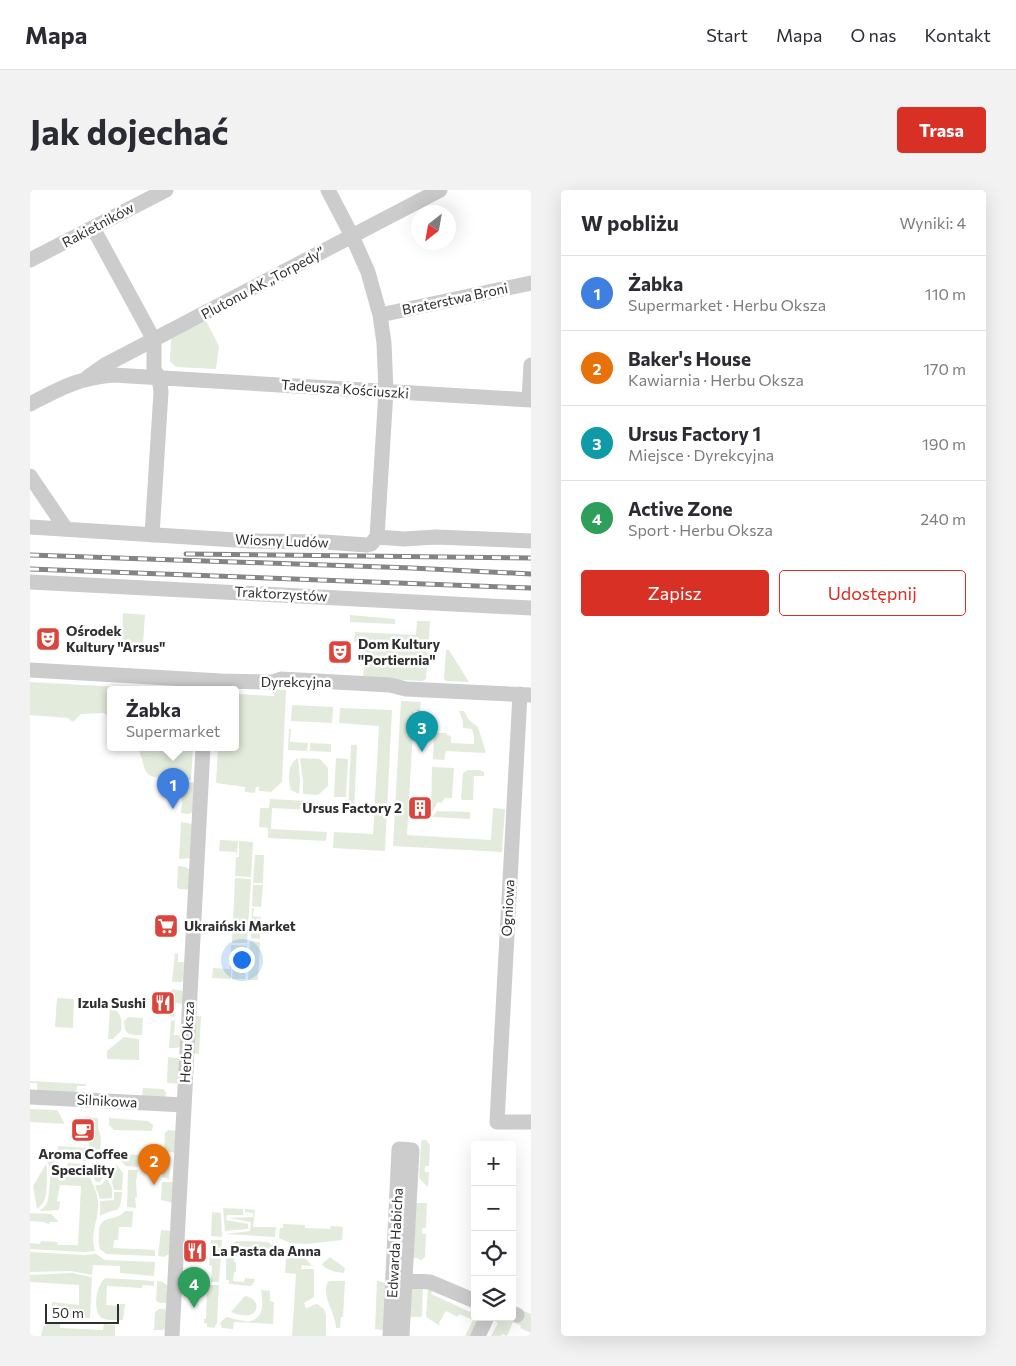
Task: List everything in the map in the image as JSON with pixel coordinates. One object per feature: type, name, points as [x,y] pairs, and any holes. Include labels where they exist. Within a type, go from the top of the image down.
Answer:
[{"type":"street","name":"Rakietników","points":[[30,260],[166,190]]},
{"type":"street","points":[[328,190],[368,272],[380,315],[384,343],[386,391],[377,537]]},
{"type":"street","name":"Plutonu AK „Torpedy”","points":[[87,378],[105,365],[440,190]]},
{"type":"street","points":[[93,228],[159,337],[164,362],[159,377],[161,392],[152,535]]},
{"type":"street","name":"Braterstwa Broni","points":[[380,315],[531,283]]},
{"type":"street","points":[[530,400],[531,365]]},
{"type":"street","name":"Plutonu AK „Torpedy”","points":[[30,404],[65,386],[87,378],[113,376],[159,377]]},
{"type":"street","name":"Tadeusza Kościuszki","points":[[159,377],[530,400]]},
{"type":"street","points":[[30,476],[66,529]]},
{"type":"street","name":"Wiosny Ludów","points":[[30,527],[251,541],[324,542],[367,545],[371,544],[377,537],[404,539],[436,537],[531,541]]},
{"type":"street","name":"Traktorzystów","points":[[30,582],[531,608]]},
{"type":"street","name":"Dyrekcyjna","points":[[30,670],[206,686],[273,682],[281,679],[390,685],[406,689],[525,694]]},
{"type":"street","name":"Ogniowa","points":[[525,694],[497,1122],[531,1122]]},
{"type":"street","name":"Herbu Oksza","points":[[172,1336],[203,751]]},
{"type":"street","name":"Silnikowa","points":[[30,1097],[184,1105]]},
{"type":"street","name":"Edwarda Habicha","points":[[390,1336],[406,1150],[405,1280],[402,1336]]},
{"type":"street","points":[[405,1280],[430,1282],[471,1298]]},
{"type":"street","points":[[478,1336],[485,1321]]},
{"type":"shaded area","points":[[206,321],[219,346],[216,369],[176,367],[170,361],[171,339]]},
{"type":"shaded area","points":[[123,613],[145,615],[143,644],[122,643]]},
{"type":"shaded area","points":[[350,615],[395,619],[395,624],[350,622]]},
{"type":"shaded area","points":[[417,621],[430,621],[426,679],[422,681],[363,678],[365,643],[354,642],[355,632],[416,635]]},
{"type":"shaded area","points":[[446,650],[449,650],[469,682],[445,681]]},
{"type":"shaded area","points":[[30,682],[107,686],[107,716],[104,713],[81,714],[73,722],[68,718],[30,715]]},
{"type":"shaded area","points":[[275,689],[286,690],[282,782],[271,792],[259,791],[259,787],[256,787],[255,793],[245,792],[245,787],[216,783],[218,751],[239,751],[239,694],[274,696]]},
{"type":"shaded area","points":[[401,701],[421,702],[420,711],[414,711],[407,835],[491,840],[493,808],[505,809],[502,852],[393,846]]},
{"type":"shaded area","points":[[292,705],[333,707],[332,723],[291,721]]},
{"type":"shaded area","points":[[340,708],[392,710],[385,851],[333,848],[334,832],[373,834],[379,726],[339,723]]},
{"type":"shaded area","points":[[459,711],[464,711],[469,720],[478,727],[486,753],[446,751],[444,760],[433,759],[434,735],[436,733],[447,733],[447,735],[451,736],[451,743],[474,744],[472,729],[463,728]]},
{"type":"shaded area","points":[[289,729],[291,729],[290,742],[308,743],[307,751],[288,750]]},
{"type":"shaded area","points":[[310,743],[331,744],[331,752],[310,751]]},
{"type":"shaded area","points":[[351,745],[357,745],[354,812],[348,812]]},
{"type":"shaded area","points":[[193,751],[191,780],[151,776],[146,772],[139,752]]},
{"type":"shaded area","points":[[298,758],[299,794],[291,790],[289,781],[290,768]]},
{"type":"shaded area","points":[[300,758],[320,759],[328,768],[328,786],[318,795],[303,794]]},
{"type":"shaded area","points":[[336,758],[348,759],[346,797],[334,797]]},
{"type":"shaded area","points":[[432,767],[454,768],[452,798],[445,798],[441,803],[438,802],[431,813]]},
{"type":"shaded area","points":[[468,770],[480,770],[484,772],[484,776],[474,776],[473,800],[462,800],[463,773]]},
{"type":"shaded area","points":[[186,782],[197,783],[193,812],[188,814],[181,813],[183,785]]},
{"type":"shaded area","points":[[270,799],[309,801],[309,810],[272,808],[271,829],[327,832],[326,841],[268,838],[268,828],[259,827],[260,808],[269,808]]},
{"type":"shaded area","points":[[437,811],[470,812],[470,819],[432,817]]},
{"type":"shaded area","points":[[181,822],[192,824],[191,858],[179,859]]},
{"type":"shaded area","points":[[220,840],[238,841],[237,855],[236,852],[219,851]]},
{"type":"shaded area","points":[[239,841],[253,842],[251,877],[235,876],[236,857],[239,857]]},
{"type":"shaded area","points":[[255,855],[264,855],[263,883],[253,883]]},
{"type":"shaded area","points":[[178,866],[191,870],[191,890],[179,889],[177,887]]},
{"type":"shaded area","points":[[235,878],[251,879],[247,943],[232,943]]},
{"type":"shaded area","points":[[253,885],[263,885],[261,907],[252,906]]},
{"type":"shaded area","points":[[252,908],[254,909],[253,916],[261,917],[260,939],[251,938]]},
{"type":"shaded area","points":[[250,941],[260,942],[258,980],[248,980]]},
{"type":"shaded area","points":[[231,945],[247,946],[245,979],[232,979],[234,952],[231,952]]},
{"type":"shaded area","points":[[175,953],[178,954],[178,962],[187,962],[185,979],[181,982],[172,982]]},
{"type":"shaded area","points":[[231,954],[231,979],[212,978],[213,968],[230,969]]},
{"type":"shaded area","points":[[172,989],[183,991],[185,1004],[176,1003],[174,1017],[170,1016]]},
{"type":"shaded area","points":[[57,998],[74,999],[73,1028],[55,1027]]},
{"type":"shaded area","points":[[110,1008],[117,1011],[121,1020],[121,1031],[113,1039],[108,1039]]},
{"type":"shaded area","points":[[193,1016],[201,1016],[199,1054],[191,1053]]},
{"type":"shaded area","points":[[128,1017],[143,1018],[142,1035],[131,1035],[127,1032],[124,1022]]},
{"type":"shaded area","points":[[171,1020],[175,1021],[174,1035],[183,1035],[182,1045],[177,1048],[169,1048]]},
{"type":"shaded area","points":[[124,1037],[139,1039],[139,1060],[107,1059],[107,1051]]},
{"type":"shaded area","points":[[168,1057],[181,1060],[181,1084],[167,1083]]},
{"type":"shaded area","points":[[30,1081],[86,1084],[86,1086],[77,1086],[76,1094],[37,1092],[37,1083],[30,1083]]},
{"type":"shaded area","points":[[143,1088],[163,1089],[166,1092],[165,1099],[142,1098]]},
{"type":"shaded area","points":[[30,1109],[57,1110],[65,1124],[30,1122]]},
{"type":"shaded area","points":[[85,1117],[98,1118],[98,1128],[101,1137],[100,1159],[88,1158],[87,1161],[58,1159],[58,1146],[89,1148],[88,1128],[85,1127]]},
{"type":"shaded area","points":[[109,1118],[148,1121],[153,1125],[152,1131],[114,1130],[109,1125]]},
{"type":"shaded area","points":[[168,1130],[178,1131],[176,1153],[164,1151],[165,1133]]},
{"type":"shaded area","points":[[422,1140],[426,1140],[430,1145],[429,1166],[425,1166],[425,1172],[429,1172],[428,1187],[419,1178]]},
{"type":"shaded area","points":[[108,1153],[139,1155],[138,1167],[126,1166]]},
{"type":"shaded area","points":[[165,1155],[171,1157],[169,1179],[162,1177]]},
{"type":"shaded area","points":[[44,1157],[55,1158],[54,1162],[60,1163],[60,1167],[67,1167],[68,1163],[84,1164],[98,1201],[98,1213],[93,1238],[95,1251],[30,1249],[30,1243],[40,1244],[41,1241],[57,1242],[58,1245],[78,1245],[81,1186],[60,1185],[57,1201],[60,1202],[59,1210],[40,1211],[48,1200],[50,1184],[49,1167]]},
{"type":"shaded area","points":[[46,1164],[46,1196],[37,1209],[33,1186]]},
{"type":"shaded area","points":[[117,1165],[123,1173],[122,1190],[114,1190],[109,1173],[105,1172],[100,1182],[96,1182],[91,1173]]},
{"type":"shaded area","points":[[128,1170],[138,1170],[136,1181],[137,1197],[135,1197],[136,1208],[127,1207]]},
{"type":"shaded area","points":[[107,1178],[112,1188],[112,1198],[100,1199],[95,1185],[101,1185]]},
{"type":"shaded area","points":[[162,1182],[175,1182],[174,1203],[161,1200]]},
{"type":"shaded area","points":[[114,1192],[122,1192],[120,1205],[116,1210],[100,1216],[100,1201],[114,1200]]},
{"type":"shaded area","points":[[416,1203],[427,1203],[426,1228],[422,1228],[422,1234],[426,1234],[425,1257],[421,1260],[409,1257]]},
{"type":"shaded area","points":[[223,1208],[243,1209],[243,1215],[227,1215],[226,1220],[248,1224],[248,1229],[225,1231]]},
{"type":"shaded area","points":[[245,1209],[255,1210],[253,1227],[276,1227],[275,1237],[225,1234],[250,1231],[251,1222],[229,1218],[253,1217],[253,1213],[245,1212]]},
{"type":"shaded area","points":[[125,1211],[133,1211],[132,1227],[119,1227],[118,1240],[114,1240],[113,1248],[155,1250],[155,1256],[106,1254],[100,1249],[99,1232],[102,1222],[117,1217]]},
{"type":"shaded area","points":[[212,1212],[221,1213],[222,1237],[211,1236]]},
{"type":"shaded area","points":[[30,1213],[51,1214],[59,1222],[50,1222],[49,1224],[30,1221]]},
{"type":"shaded area","points":[[283,1224],[305,1225],[305,1228],[330,1229],[331,1226],[343,1227],[342,1240],[307,1244],[290,1243],[279,1238],[280,1228],[283,1228]]},
{"type":"shaded area","points":[[161,1230],[172,1231],[169,1254],[164,1257],[158,1256]]},
{"type":"shaded area","points":[[211,1240],[222,1240],[219,1282],[211,1282],[212,1266],[209,1265]]},
{"type":"shaded area","points":[[237,1241],[268,1242],[273,1246],[276,1258],[234,1256],[236,1272],[234,1272],[233,1281],[244,1282],[245,1278],[255,1279],[251,1286],[229,1284],[229,1280],[226,1280],[228,1252],[233,1243]]},
{"type":"shaded area","points":[[276,1247],[298,1250],[312,1266],[302,1265],[301,1269],[314,1269],[314,1297],[304,1303],[306,1308],[317,1304],[324,1309],[326,1315],[326,1336],[292,1336],[296,1274],[285,1273],[286,1258],[279,1257]]},
{"type":"shaded area","points":[[30,1252],[96,1254],[105,1260],[155,1262],[154,1276],[120,1273],[120,1266],[93,1265],[92,1275],[71,1271],[30,1272]]},
{"type":"shaded area","points":[[330,1257],[345,1268],[344,1273],[332,1271],[322,1264]]},
{"type":"shaded area","points":[[72,1273],[92,1277],[90,1318],[51,1316],[52,1302],[79,1305],[79,1285],[30,1282],[30,1275]]},
{"type":"shaded area","points":[[106,1278],[154,1281],[154,1286],[143,1285],[142,1288],[107,1286],[106,1305],[120,1306],[120,1304],[125,1304],[123,1320],[107,1320],[99,1315],[96,1304],[100,1285]]},
{"type":"shaded area","points":[[157,1281],[165,1283],[168,1288],[168,1303],[159,1303],[156,1300]]},
{"type":"shaded area","points":[[329,1281],[345,1281],[343,1317],[341,1317],[340,1328],[336,1328],[327,1297],[326,1286]]},
{"type":"shaded area","points":[[377,1281],[387,1283],[385,1328],[382,1330],[375,1329]]},
{"type":"shaded area","points":[[207,1285],[219,1285],[217,1323],[214,1328],[207,1327],[207,1324],[204,1323],[204,1319],[206,1319]]},
{"type":"shaded area","points":[[423,1285],[422,1316],[410,1317],[409,1288]]},
{"type":"shaded area","points":[[428,1286],[434,1287],[431,1294],[470,1312],[471,1310],[471,1319],[459,1314],[458,1317],[446,1311],[439,1323],[440,1326],[426,1317]]},
{"type":"shaded area","points":[[261,1290],[270,1291],[270,1301],[274,1302],[273,1324],[234,1322],[233,1329],[222,1328],[220,1323],[226,1317],[248,1322],[254,1320],[262,1310]]},
{"type":"shaded area","points":[[245,1296],[255,1301],[256,1310],[248,1315],[231,1312]]},
{"type":"shaded area","points":[[159,1309],[168,1309],[166,1327],[163,1330],[154,1330],[155,1312]]},
{"type":"shaded area","points":[[519,1309],[531,1314],[531,1333],[513,1322],[507,1336],[502,1334],[501,1336],[491,1336],[498,1323],[494,1321],[516,1321],[516,1312]]},
{"type":"shaded area","points":[[472,1321],[481,1321],[474,1336],[465,1336]]},
{"type":"shaded area","points":[[50,1322],[60,1322],[60,1328],[103,1330],[104,1324],[115,1325],[115,1336],[41,1336],[43,1327]]},
{"type":"railway","points":[[186,554],[531,558]]},
{"type":"railway","points":[[30,555],[531,574]]},
{"type":"railway","points":[[30,569],[531,588]]},
{"type":"place","name":"Ośrodek Kultury \"Arsus\"","points":[[48,639]]},
{"type":"place","name":"Dom Kultury \"Portiernia\"","points":[[340,652]]},
{"type":"place","name":"Ursus Factory 1","points":[[422,752]]},
{"type":"place","name":"Ursus Factory 2","points":[[420,808]]},
{"type":"place","name":"Żabka","points":[[173,809]]},
{"type":"place","name":"Ukraiński Market","points":[[166,926]]},
{"type":"place","name":"Izula Sushi","points":[[163,1003]]},
{"type":"place","name":"Aroma Coffee Speciality","points":[[83,1130]]},
{"type":"place","name":"Baker's House","points":[[154,1185]]},
{"type":"place","name":"La Pasta da Anna","points":[[195,1251]]},
{"type":"place","name":"Active Zone","points":[[194,1308]]}]
